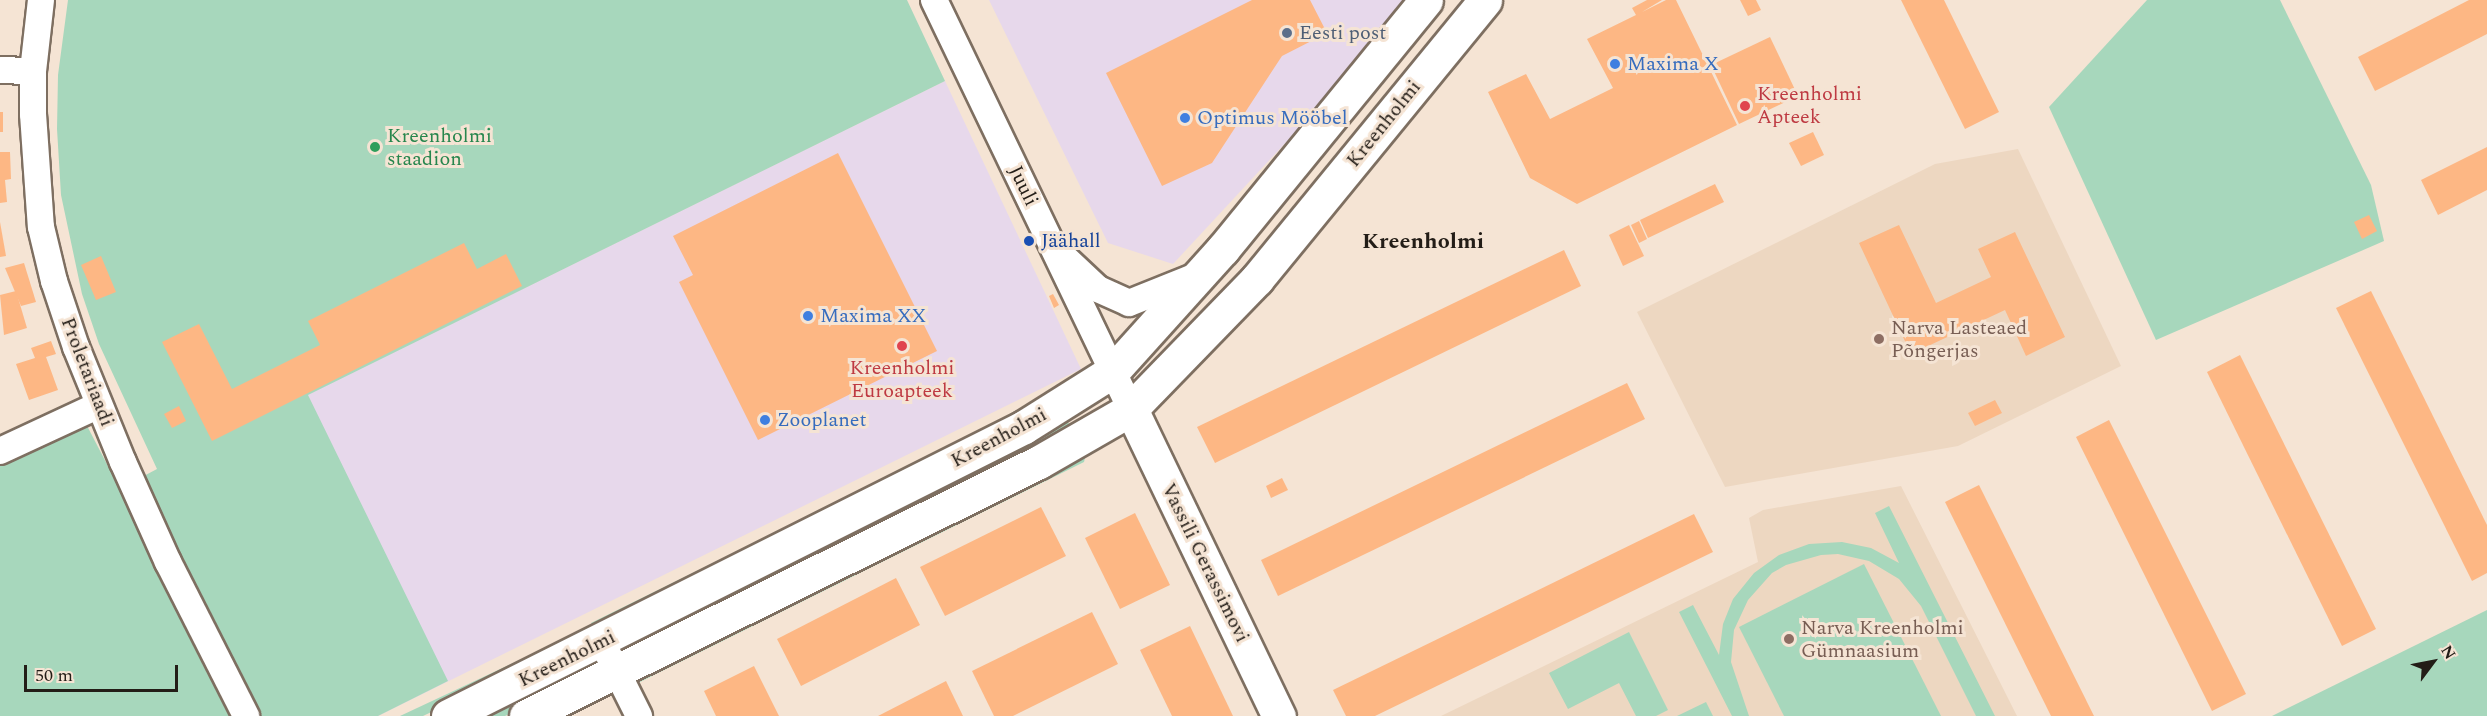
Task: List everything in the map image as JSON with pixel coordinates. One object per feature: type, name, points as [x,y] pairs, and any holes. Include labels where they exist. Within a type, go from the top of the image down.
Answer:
[{"type":"main road","name":"Kreenholmi","points":[[526,716],[1039,462],[1131,409],[1257,279],[1485,0]]},
{"type":"main road","name":"Kreenholmi","points":[[448,716],[602,642],[1024,427],[1113,371],[1200,275],[1424,3]]},
{"type":"main road","points":[[1424,3],[1458,34]]},
{"type":"main road","name":"Vassili Gerassimovi","points":[[1131,409],[1279,716]]},
{"type":"street","name":"Proletariaadi","points":[[41,0],[33,71],[41,228],[58,292],[99,405],[168,562],[246,716]]},
{"type":"street","name":"Juuli","points":[[934,0],[1131,409]]},
{"type":"street","points":[[0,70],[33,71]]},
{"type":"street","points":[[1053,248],[1098,289],[1129,303],[1200,275]]},
{"type":"street","points":[[0,451],[99,405]]},
{"type":"street","points":[[602,642],[639,716]]},
{"type":"shaded area","points":[[989,0],[1418,0],[1173,264],[1108,243]]},
{"type":"shaded area","points":[[945,81],[1081,369],[378,716],[157,469]]},
{"type":"shaded area","name":"Narva Lasteaed Põngerjas","points":[[2018,149],[2121,366],[1958,446],[1725,487],[1637,312],[1935,164]]},
{"type":"shaded area","name":"Narva Kreenholmi Gümnaasium","points":[[1901,486],[2017,716],[1441,716],[1758,562],[1749,518],[1763,510]]},
{"type":"green space","points":[[68,0],[907,0],[945,81],[308,395],[448,681],[378,716],[254,716],[140,478],[157,469],[99,344],[82,294],[61,195],[57,129],[58,75]]},
{"type":"green space","points":[[2147,0],[2280,0],[2371,185],[2384,241],[2156,340],[2049,107]]},
{"type":"green space","points":[[84,420],[238,716],[0,716],[0,460]]},
{"type":"green space","points":[[1067,420],[1072,430],[627,653],[623,644],[1034,441]]},
{"type":"green space","points":[[1086,454],[1084,462],[640,682],[640,677]]},
{"type":"green space","points":[[1889,506],[1995,716],[1976,716],[1921,606],[1899,579],[1869,561],[1838,554],[1821,555],[1786,565],[1772,573],[1748,600],[1734,630],[1731,662],[1749,716],[1732,716],[1679,612],[1693,605],[1719,655],[1723,624],[1733,599],[1754,573],[1779,555],[1809,544],[1842,542],[1871,548],[1899,563],[1875,513]]},
{"type":"green space","points":[[766,537],[768,547],[596,631],[591,623]]},
{"type":"green space","points":[[1864,564],[1941,716],[1784,716],[1739,627]]},
{"type":"green space","points":[[2487,610],[2487,716],[2272,716]]},
{"type":"green space","points":[[1629,632],[1668,710],[1656,716],[1636,716],[1619,683],[1568,709],[1549,673]]},
{"type":"green space","points":[[569,637],[571,645],[423,716],[400,716]]},
{"type":"green space","points":[[577,665],[584,679],[505,716],[473,716]]},
{"type":"green space","points":[[1706,702],[1713,716],[1677,716]]},
{"type":"building","name":"Optimus Mööbel","points":[[1252,0],[1310,0],[1327,33],[1282,56],[1212,163],[1162,186],[1106,73]]},
{"type":"building","points":[[1647,0],[1662,0],[1642,12],[1666,0],[1676,0],[1737,125],[1577,204],[1530,178],[1488,92],[1526,74],[1550,119],[1613,88],[1587,39],[1636,15],[1632,8]]},
{"type":"building","points":[[1740,0],[1756,0],[1761,10],[1748,16]]},
{"type":"building","points":[[1901,0],[1944,0],[1999,112],[1965,129]]},
{"type":"building","points":[[2469,0],[2487,0],[2487,34],[2375,91],[2358,57]]},
{"type":"building","points":[[1770,37],[1798,96],[1739,124],[1711,65]]},
{"type":"building","points":[[0,112],[3,112],[3,132],[0,132]]},
{"type":"building","points":[[1813,132],[1824,155],[1801,166],[1789,143]]},
{"type":"building","points":[[2487,147],[2487,190],[2438,215],[2421,180]]},
{"type":"building","points":[[0,152],[10,152],[11,179],[5,180],[7,202],[0,203]]},
{"type":"building","name":"Maxima XX","points":[[838,153],[937,351],[758,440],[679,282],[693,275],[673,236]]},
{"type":"building","points":[[1715,184],[1724,202],[1648,238],[1640,220]]},
{"type":"building","points":[[2369,215],[2377,231],[2362,239],[2354,222]]},
{"type":"building","points":[[1639,221],[1647,239],[1639,243],[1631,225]]},
{"type":"building","points":[[0,222],[6,256],[0,257]]},
{"type":"building","points":[[1629,225],[1644,256],[1623,266],[1609,235]]},
{"type":"building","points":[[1899,225],[1936,303],[1991,277],[1978,249],[2015,232],[2065,337],[2026,356],[2005,310],[1911,354],[1859,243]]},
{"type":"building","points":[[464,243],[477,269],[506,254],[522,286],[212,441],[162,342],[199,324],[232,389],[320,345],[308,321]]},
{"type":"building","points":[[1564,250],[1581,286],[1215,463],[1197,427]]},
{"type":"building","points":[[101,256],[116,292],[96,300],[81,265]]},
{"type":"building","points":[[24,263],[36,302],[21,306],[5,268]]},
{"type":"building","points":[[16,291],[27,328],[4,335],[0,295]]},
{"type":"building","points":[[2371,291],[2487,525],[2487,573],[2472,581],[2336,308]]},
{"type":"building","points":[[1053,294],[1059,305],[1054,308],[1049,296]]},
{"type":"building","points":[[51,341],[56,354],[46,357],[58,390],[29,400],[16,364],[35,358],[31,348]]},
{"type":"building","points":[[2240,355],[2376,629],[2342,646],[2207,372]]},
{"type":"building","points":[[1627,383],[1645,419],[1278,596],[1261,560]]},
{"type":"building","points":[[1995,400],[2002,413],[1975,426],[1968,413]]},
{"type":"building","points":[[179,406],[186,421],[172,428],[164,414]]},
{"type":"building","points":[[2109,420],[2246,694],[2212,711],[2076,437]]},
{"type":"building","points":[[1282,478],[1288,490],[1271,498],[1266,486]]},
{"type":"building","points":[[1979,485],[2094,716],[2051,716],[1945,502]]},
{"type":"building","points":[[1041,507],[1066,556],[945,616],[920,567]]},
{"type":"building","points":[[1135,513],[1170,585],[1120,609],[1085,538]]},
{"type":"building","points":[[1694,514],[1713,552],[1375,716],[1346,716],[1333,690]]},
{"type":"building","points":[[896,578],[920,625],[801,686],[777,639]]},
{"type":"building","points":[[1092,612],[1118,664],[1013,716],[994,716],[972,671]]},
{"type":"building","points":[[1190,626],[1233,716],[1172,716],[1140,650]]},
{"type":"building","points":[[754,666],[779,716],[716,716],[704,691]]},
{"type":"building","points":[[946,681],[963,716],[878,716]]},
{"type":"place","name":"Eesti post","points":[[1287,33]]},
{"type":"place","name":"Maxima X","points":[[1615,64]]},
{"type":"place","name":"Kreenholmi Apteek","points":[[1745,106]]},
{"type":"place","name":"Optimus Mööbel","points":[[1185,118]]},
{"type":"place","name":"Kreenholmi staadion","points":[[375,147]]},
{"type":"place","name":"Jäähall","points":[[1029,241]]},
{"type":"place","name":"Maxima XX","points":[[808,316]]},
{"type":"place","name":"Narva Lasteaed Põngerjas","points":[[1879,339]]},
{"type":"place","name":"Kreenholmi Euroapteek","points":[[902,346]]},
{"type":"place","name":"Zooplanet","points":[[765,420]]},
{"type":"place","name":"Narva Kreenholmi Gümnaasium","points":[[1789,639]]},
{"type":"district","name":"Kreenholmi","points":[[1423,242]]}]
